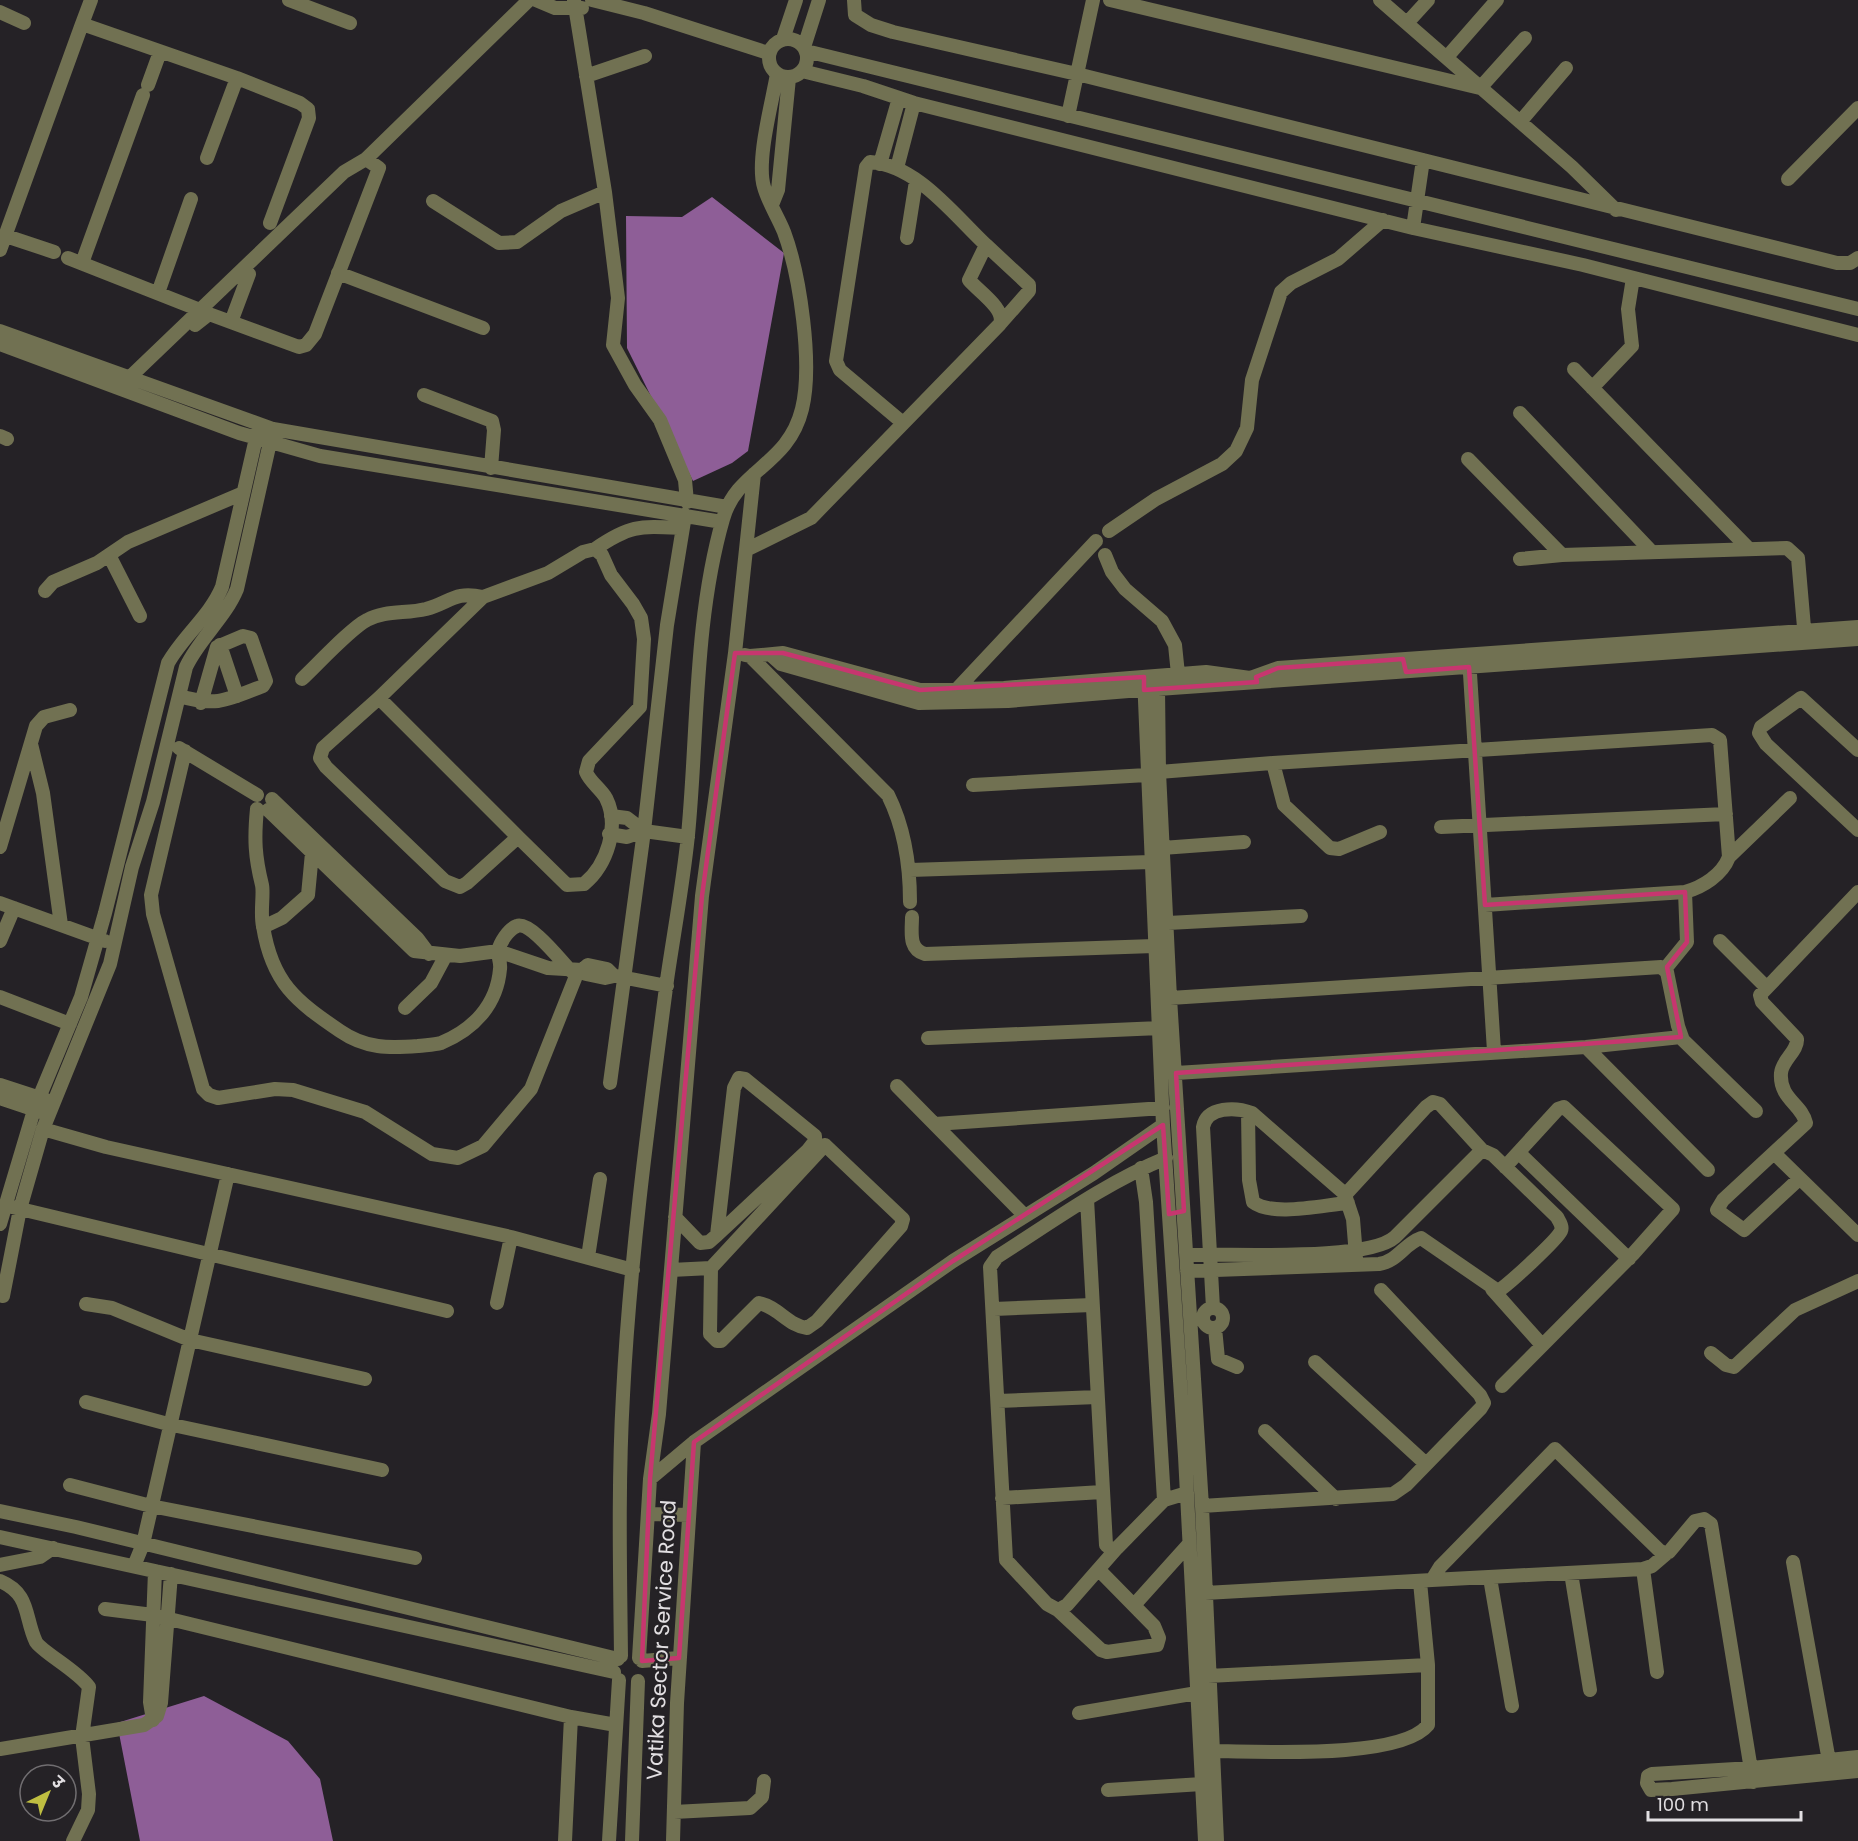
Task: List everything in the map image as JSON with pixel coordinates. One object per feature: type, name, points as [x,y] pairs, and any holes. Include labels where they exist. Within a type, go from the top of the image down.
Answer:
[{"type":"street","points":[[0,250],[91,0]]},
{"type":"street","points":[[289,0],[350,23]]},
{"type":"street","points":[[133,380],[200,310],[344,172],[366,159],[529,0]]},
{"type":"street","points":[[536,0],[555,8],[596,2],[644,13],[768,53]]},
{"type":"street","points":[[783,39],[796,0]]},
{"type":"street","points":[[789,74],[807,62],[805,49],[819,0]]},
{"type":"street","points":[[854,0],[855,15],[871,26],[1077,74],[1616,210],[1838,263],[1850,263],[1858,258]]},
{"type":"street","points":[[1068,116],[1093,0]]},
{"type":"street","points":[[1110,0],[1480,88]]},
{"type":"street","points":[[1380,0],[1580,174],[1616,210]]},
{"type":"street","points":[[1407,23],[1428,0]]},
{"type":"street","points":[[1447,57],[1497,0]]},
{"type":"street","points":[[574,5],[605,192],[618,298],[612,345],[635,385],[660,420],[685,480],[684,515],[644,831],[619,976],[610,1083]]},
{"type":"street","points":[[0,12],[24,23]]},
{"type":"street","points":[[82,24],[237,78],[300,103],[310,114],[270,224]]},
{"type":"street","points":[[1480,88],[1525,38]]},
{"type":"street","points":[[1858,309],[1068,116],[805,49],[792,39],[783,39],[774,43],[768,53],[769,65],[789,74],[899,98],[1413,228],[1633,278],[1858,335]]},
{"type":"street","points":[[82,263],[160,52]]},
{"type":"street","points":[[586,76],[645,56]]},
{"type":"street","points":[[1520,122],[1566,68]]},
{"type":"street","points":[[609,1841],[618,1667],[622,1394],[633,1270],[667,986],[688,837],[711,568],[722,522],[733,494],[768,464],[791,438],[802,408],[804,385],[799,280],[772,205],[778,190],[789,74]]},
{"type":"street","points":[[207,158],[237,78]]},
{"type":"street","points":[[880,164],[899,98]]},
{"type":"street","points":[[897,168],[914,103]]},
{"type":"street","points":[[1788,179],[1858,108]]},
{"type":"street","points":[[133,380],[209,314],[299,347],[306,345],[315,334],[379,168],[366,159]]},
{"type":"street","points":[[1413,228],[1423,160]]},
{"type":"street","points":[[746,550],[811,518],[1000,324],[1029,291],[1029,285],[916,181],[897,168],[870,162],[866,167],[836,362],[840,370],[903,423]]},
{"type":"street","points":[[908,238],[916,181]]},
{"type":"street","points":[[433,201],[499,243],[517,242],[561,212],[605,192]]},
{"type":"street","points":[[158,293],[191,199]]},
{"type":"street","points":[[1109,531],[1156,499],[1230,457],[1247,428],[1252,380],[1281,292],[1291,283],[1314,274],[1338,260],[1383,220]]},
{"type":"street","points":[[6,236],[54,252]]},
{"type":"street","points":[[986,245],[968,279],[1000,312],[1002,316],[1000,324]]},
{"type":"street","points":[[68,258],[200,310]]},
{"type":"street","points":[[338,273],[483,328]]},
{"type":"street","points":[[231,322],[249,274]]},
{"type":"street","points":[[1592,388],[1632,346],[1628,309],[1633,278]]},
{"type":"street","points":[[0,331],[133,380],[192,398],[262,431],[270,443],[320,456],[722,522]]},
{"type":"street","points":[[0,344],[262,431],[491,468],[684,515]]},
{"type":"street","points":[[1574,369],[1748,548]]},
{"type":"street","points":[[424,395],[492,421],[494,430],[491,468]]},
{"type":"street","points":[[1520,413],[1652,552]]},
{"type":"street","points":[[0,1224],[3,1204],[36,1103],[70,1024],[98,939],[168,663],[175,649],[217,598],[234,539],[241,494],[262,431]]},
{"type":"street","points":[[1,1295],[20,1209],[43,1129],[110,964],[132,867],[153,802],[191,656],[232,600],[270,443]]},
{"type":"street","points":[[1467,459],[1562,555]]},
{"type":"street","points":[[632,1841],[638,1681],[643,1674],[640,1660],[650,1479],[671,1270],[702,896],[735,653],[754,474]]},
{"type":"street","points":[[45,591],[53,582],[109,555],[128,542],[241,494]]},
{"type":"street","points":[[518,837],[460,887],[446,881],[326,767],[320,758],[323,748],[379,698],[483,597],[548,573],[582,552],[595,549],[622,531],[727,507]]},
{"type":"street","points":[[957,689],[1096,541]]},
{"type":"street","points":[[1520,559],[1562,555],[1784,548],[1796,555],[1805,637]]},
{"type":"street","points":[[379,698],[567,885],[584,884],[598,870],[607,853],[611,816],[603,793],[586,772],[589,761],[640,707],[644,639],[641,618],[611,575],[602,555],[595,549]]},
{"type":"street","points":[[109,555],[140,616]]},
{"type":"street","points":[[1105,555],[1112,572],[1125,589],[1162,621],[1175,645],[1178,675]]},
{"type":"street","points":[[302,679],[366,620],[388,613],[406,614],[428,608],[465,593],[483,597]]},
{"type":"street","points":[[217,598],[232,600]]},
{"type":"street","points":[[1805,637],[1858,627]]},
{"type":"street","points":[[179,696],[201,703],[215,704],[263,686],[266,681],[251,638],[243,636],[220,645]]},
{"type":"street","points":[[735,653],[750,656],[772,656],[783,653],[920,690],[1256,680],[1469,660],[1805,637],[1858,639]]},
{"type":"street","points":[[201,703],[220,645]]},
{"type":"street","points":[[220,645],[237,696]]},
{"type":"street","points":[[750,656],[888,795],[898,816],[910,870],[910,902]]},
{"type":"street","points":[[772,656],[781,664],[919,703],[1008,701],[1151,683],[1178,675],[1213,672],[1256,680]]},
{"type":"street","points":[[1469,660],[1494,1051]]},
{"type":"street","points":[[1151,683],[1153,774],[1150,862],[1159,901],[1168,923],[1170,998],[1187,1255],[1192,1456],[1187,1493],[1205,1841]]},
{"type":"street","points":[[1858,750],[1801,698],[1761,728],[1758,733],[1766,744],[1858,830]]},
{"type":"street","points":[[0,847],[5,814],[36,726],[44,717],[70,710]]},
{"type":"street","points":[[973,785],[1716,736],[1722,742],[1729,857]]},
{"type":"street","points":[[31,744],[43,794],[61,925]]},
{"type":"street","points":[[182,749],[257,795],[266,793],[266,807],[254,845],[257,875],[262,887],[260,903],[263,927],[275,968],[286,988],[300,1003],[351,1039],[372,1047],[390,1048],[439,1044],[468,1028],[479,1019],[494,996],[501,967],[498,951],[509,932],[516,927],[523,926],[533,931],[577,970],[531,1089],[483,1146],[458,1158],[432,1154],[365,1112],[293,1090],[275,1089],[218,1098],[208,1095],[202,1089],[153,914],[151,895],[182,749]]},
{"type":"street","points":[[1273,764],[1284,805],[1330,849],[1339,849],[1380,832]]},
{"type":"street","points":[[1153,774],[1162,848],[1154,946],[1160,1028],[1163,1125],[1192,1456],[1202,1506],[1217,1841]]},
{"type":"street","points":[[1485,905],[1685,892],[1697,889],[1709,881],[1729,857],[1790,798]]},
{"type":"street","points":[[266,807],[414,951],[446,955],[498,951],[531,963],[577,970],[605,978],[619,976],[667,986]]},
{"type":"street","points":[[266,807],[417,938],[429,954]]},
{"type":"street","points":[[1441,827],[1726,814]]},
{"type":"street","points":[[611,816],[627,818],[644,831]]},
{"type":"street","points":[[609,834],[627,837],[644,831],[688,837]]},
{"type":"street","points":[[1162,848],[1244,842]]},
{"type":"street","points":[[263,927],[282,918],[308,895],[312,853]]},
{"type":"street","points":[[910,870],[1150,862]]},
{"type":"street","points":[[1665,969],[1687,942],[1685,892]]},
{"type":"street","points":[[1799,1179],[1744,1230],[1718,1211],[1723,1200],[1802,1130],[1806,1121],[1785,1094],[1781,1076],[1784,1062],[1798,1042],[1760,1000],[1766,987],[1858,892]]},
{"type":"street","points":[[0,903],[115,944]]},
{"type":"street","points":[[0,941],[14,908]]},
{"type":"street","points":[[1168,923],[1301,916]]},
{"type":"street","points":[[912,917],[913,944],[917,951],[925,954],[1154,946]]},
{"type":"street","points":[[1720,941],[1766,987]]},
{"type":"street","points":[[405,1008],[431,983],[446,955]]},
{"type":"street","points":[[1170,998],[1489,976],[1555,976],[1658,967],[1665,969]]},
{"type":"street","points":[[1665,969],[1681,1037],[1756,1112]]},
{"type":"street","points":[[0,997],[70,1024]]},
{"type":"street","points":[[928,1038],[1160,1028]]},
{"type":"street","points":[[1176,1073],[1494,1051],[1586,1047],[1681,1037]]},
{"type":"street","points":[[1586,1047],[1708,1170]]},
{"type":"street","points":[[675,1217],[700,1242],[709,1242],[717,1235],[815,1141],[815,1136],[745,1079],[740,1078],[734,1088],[717,1235]]},
{"type":"street","points":[[0,1085],[51,1109]]},
{"type":"street","points":[[897,1086],[1025,1216]]},
{"type":"street","points":[[0,1098],[36,1103]]},
{"type":"street","points":[[1248,1112],[1249,1180],[1253,1202],[1261,1207],[1280,1210],[1347,1198],[1430,1103],[1440,1104],[1482,1150],[1490,1152],[1557,1217],[1561,1229],[1549,1244],[1501,1290],[1492,1289]]},
{"type":"street","points":[[1502,1386],[1541,1344],[1629,1259],[1673,1210],[1670,1203],[1564,1107],[1558,1109],[1505,1167]]},
{"type":"street","points":[[935,1124],[1163,1108]]},
{"type":"street","points":[[1237,1367],[1218,1359],[1215,1328],[1209,1327],[1204,1320],[1207,1311],[1213,1308],[1209,1270],[1203,1127],[1206,1117],[1213,1112],[1248,1112],[1259,1118],[1347,1198],[1353,1219],[1356,1265]]},
{"type":"street","points":[[650,1479],[694,1442],[953,1261],[1163,1125]]},
{"type":"street","points":[[1178,1128],[1203,1127]]},
{"type":"street","points":[[43,1129],[106,1147],[511,1237],[633,1270]]},
{"type":"street","points":[[671,1270],[711,1268],[825,1145],[903,1219],[901,1226],[817,1321],[807,1328],[799,1327],[771,1305],[759,1302],[721,1341],[717,1341],[710,1334],[711,1268]]},
{"type":"street","points":[[1187,1255],[1303,1255],[1356,1250],[1386,1244],[1482,1150]]},
{"type":"street","points":[[1519,1153],[1629,1259]]},
{"type":"street","points":[[1775,1154],[1858,1234]]},
{"type":"street","points":[[1100,1571],[1135,1604],[1158,1633],[1159,1642],[1154,1646],[1107,1652],[1101,1650],[1058,1610],[1047,1604],[1006,1560],[990,1268],[997,1257],[1088,1199],[1141,1168],[1166,1158]]},
{"type":"street","points":[[1141,1168],[1146,1202],[1164,1500]]},
{"type":"street","points":[[134,1566],[142,1544],[168,1424],[228,1174]]},
{"type":"street","points":[[588,1257],[600,1179]]},
{"type":"street","points":[[1088,1199],[1106,1545],[1111,1549],[1117,1548]]},
{"type":"street","points":[[3,1204],[209,1256],[447,1311]]},
{"type":"street","points":[[1169,1214],[1184,1211]]},
{"type":"street","points":[[1409,1220],[1420,1238],[1427,1240],[1492,1289],[1541,1344]]},
{"type":"street","points":[[496,1303],[511,1237]]},
{"type":"street","points":[[1187,1271],[1389,1262],[1420,1238]]},
{"type":"street","points":[[1711,1353],[1726,1365],[1734,1367],[1795,1310],[1858,1281]]},
{"type":"street","points":[[1202,1506],[1393,1494],[1406,1485],[1481,1408],[1484,1400],[1381,1290]]},
{"type":"street","points":[[86,1304],[112,1308],[190,1340],[365,1379]]},
{"type":"street","points":[[994,1310],[1092,1305]]},
{"type":"street","points":[[1315,1362],[1426,1464]]},
{"type":"street","points":[[998,1401],[1097,1397]]},
{"type":"street","points":[[86,1402],[168,1424],[382,1470]]},
{"type":"street","points":[[1265,1431],[1336,1499]]},
{"type":"street","name":"Vatika Sector Service Road","points":[[673,1841],[679,1658],[694,1442]]},
{"type":"street","points":[[1212,1751],[1353,1749],[1398,1742],[1428,1725],[1426,1581],[1555,1449],[1666,1554]]},
{"type":"street","points":[[70,1485],[151,1506],[415,1558]]},
{"type":"street","points":[[1002,1498],[1102,1492]]},
{"type":"street","points":[[1058,1610],[1067,1605],[1100,1571],[1117,1548],[1164,1500],[1187,1493]]},
{"type":"street","points":[[0,1511],[142,1544],[618,1667],[628,1684],[638,1681]]},
{"type":"street","points":[[648,1514],[689,1515]]},
{"type":"street","points":[[1205,1593],[1643,1569],[1652,1566],[1666,1554],[1695,1521],[1704,1519],[1711,1524],[1752,1775]]},
{"type":"street","points":[[0,1537],[618,1667]]},
{"type":"street","points":[[1135,1604],[1189,1544]]},
{"type":"street","points":[[0,1565],[40,1557],[53,1548]]},
{"type":"street","points":[[1793,1562],[1829,1761]]},
{"type":"street","points":[[1643,1569],[1657,1672]]},
{"type":"street","points":[[155,1571],[160,1617]]},
{"type":"street","points":[[1572,1573],[1590,1690]]},
{"type":"street","points":[[0,1749],[82,1737],[144,1725],[153,1720],[150,1702],[160,1617],[171,1574]]},
{"type":"street","points":[[1490,1578],[1512,1706]]},
{"type":"street","points":[[0,1581],[18,1592],[28,1611],[35,1641],[58,1658],[89,1687],[82,1737],[89,1794],[88,1810],[73,1841]]},
{"type":"street","points":[[105,1609],[160,1617],[571,1717],[616,1725]]},
{"type":"street","points":[[618,1667],[630,1654],[640,1660],[679,1658]]},
{"type":"street","points":[[1208,1676],[1428,1665]]},
{"type":"street","points":[[1079,1713],[1197,1693]]},
{"type":"street","points":[[565,1841],[571,1717]]},
{"type":"street","points":[[1858,1757],[1752,1775],[1651,1790],[1647,1783],[1648,1776],[1652,1774],[1752,1775],[1858,1771]]},
{"type":"street","points":[[674,1812],[750,1808],[762,1797],[764,1780]]},
{"type":"street","points":[[1108,1790],[1202,1784]]},
{"type":"highlighted area","points":[[735,653],[783,653],[920,690],[1144,677],[1144,690],[1257,682],[1256,677],[1278,668],[1403,659],[1406,672],[1469,667],[1485,905],[1685,892],[1687,942],[1667,967],[1681,1037],[1176,1073],[1184,1211],[1169,1214],[1163,1125],[953,1261],[694,1442],[679,1658],[642,1661],[650,1479],[702,896]]},
{"type":"shaded area","points":[[712,197],[784,253],[748,451],[732,463],[693,481],[627,348],[626,216],[682,217]]},
{"type":"shaded area","points":[[204,1696],[288,1741],[320,1779],[333,1841],[140,1841],[117,1723]]}]
